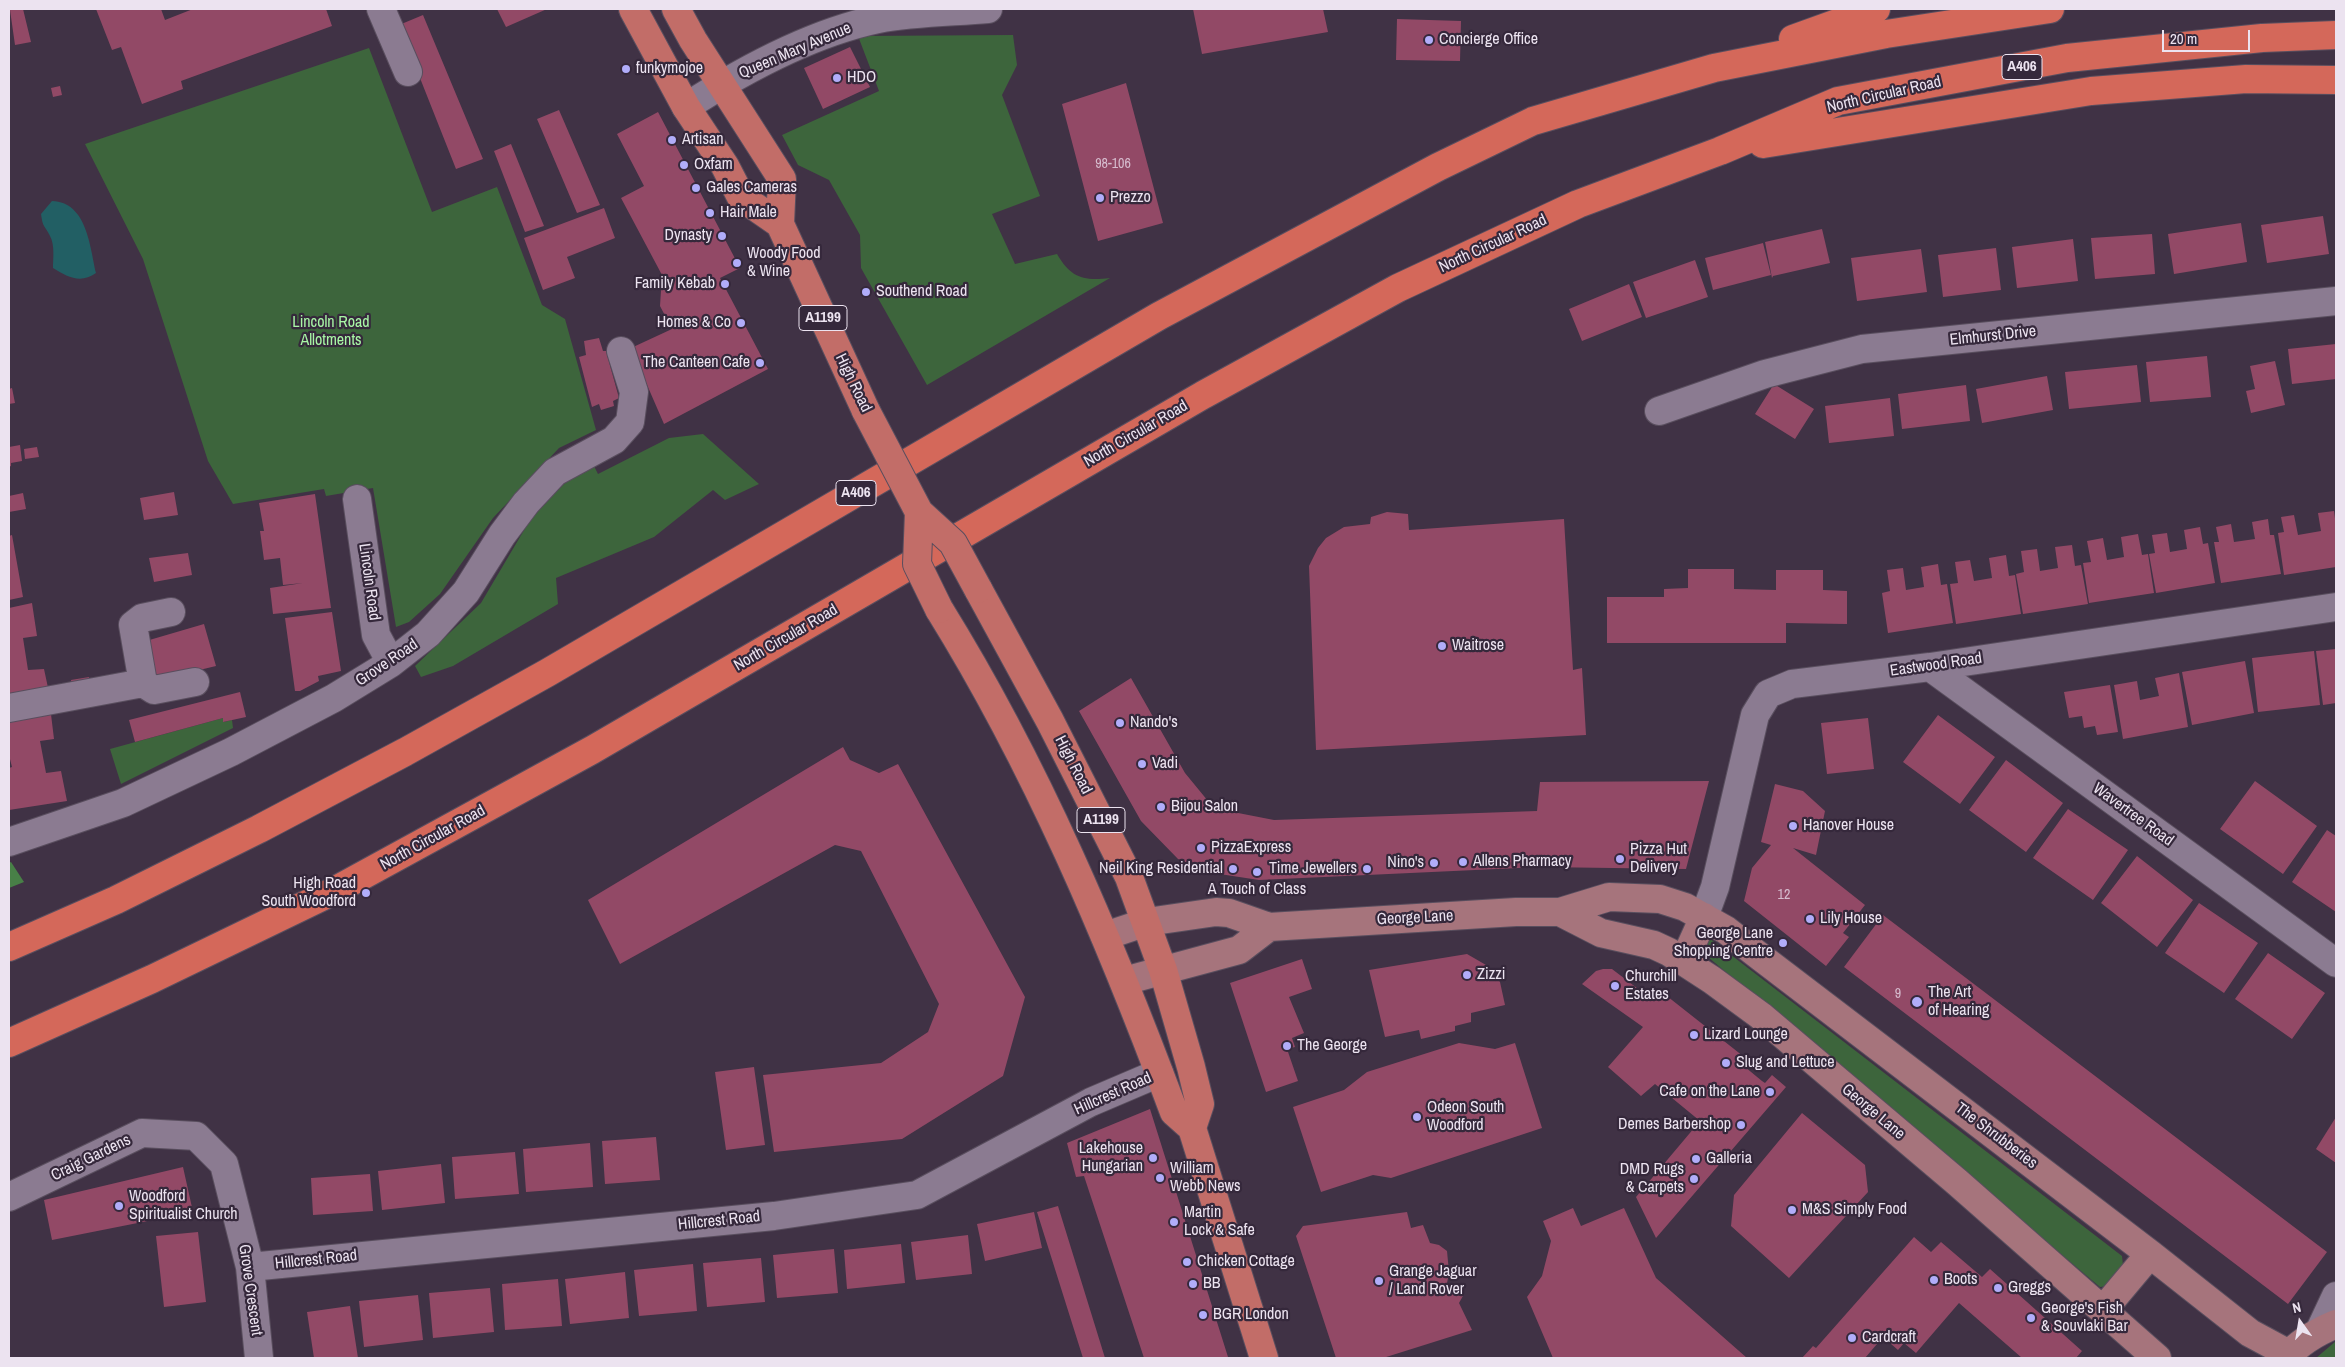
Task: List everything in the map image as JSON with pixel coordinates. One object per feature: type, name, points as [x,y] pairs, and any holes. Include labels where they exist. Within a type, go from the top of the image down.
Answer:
[{"type":"highway","name":"A406","points":[[9,948],[116,900],[259,829],[405,752],[547,673],[1159,316],[1438,167],[1533,121],[1714,68],[1876,9]]},
{"type":"highway","name":"A406","points":[[1714,68],[1886,34],[2050,9]]},
{"type":"highway","name":"North Circular Road","points":[[9,1042],[152,979],[318,899],[451,828],[592,750],[1203,395],[1398,288],[1578,204],[1720,151],[1838,102],[2067,58],[2262,38],[2336,35]]},
{"type":"highway","name":"A406","points":[[1720,151],[2091,91],[2246,79],[2336,80]]},
{"type":"main road","points":[[633,9],[686,107],[725,166],[741,197],[780,224]]},
{"type":"main road","name":"High Road","points":[[676,9],[782,179],[780,224],[866,411],[919,512],[953,543],[1050,721],[1116,850],[1147,922],[1191,1067],[1200,1104],[1192,1128],[1174,1112],[1105,936],[1007,726],[939,610],[917,564],[919,512]]},
{"type":"main road","name":"George Lane","points":[[1105,936],[1147,922],[1216,912],[1229,913],[1269,926],[1516,912],[1560,912],[1608,897],[1660,899],[1685,907],[1704,916]]},
{"type":"main road","name":"George Lane","points":[[1560,912],[1601,933],[1654,946],[1684,961],[1761,1016],[1957,1182],[2157,1358]]},
{"type":"main road","points":[[1684,961],[1704,916]]},
{"type":"main road","name":"The Shrubberies","points":[[1704,916],[1758,955],[2150,1254],[2250,1333],[2288,1356]]},
{"type":"main road","points":[[1124,981],[1239,950],[1269,926]]},
{"type":"main road","points":[[1192,1128],[1264,1358]]},
{"type":"main road","points":[[2102,1310],[2150,1254]]},
{"type":"main road","points":[[2288,1356],[2302,1342],[2328,1327]]},
{"type":"street","points":[[382,9],[408,72]]},
{"type":"street","name":"Queen Mary Avenue","points":[[686,107],[721,84],[764,61],[852,26],[880,18],[988,9]]},
{"type":"street","name":"Elmhurst Drive","points":[[1659,411],[1765,374],[1862,349],[2336,301]]},
{"type":"street","name":"Grove Road","points":[[9,842],[123,803],[231,752],[325,702],[391,663],[428,634],[466,592],[502,534],[555,472],[614,440],[630,422],[634,392],[621,351]]},
{"type":"street","name":"Lincoln Road","points":[[357,499],[376,635],[391,663]]},
{"type":"street","name":"Eastwood Road","points":[[1704,916],[1715,887],[1755,715],[1768,694],[1792,684],[1930,667],[2336,607]]},
{"type":"street","points":[[143,683],[133,625],[142,618],[171,612]]},
{"type":"street","name":"Wavertree Road","points":[[1930,667],[2336,963]]},
{"type":"street","points":[[9,708],[143,683],[154,690],[195,682]]},
{"type":"street","name":"Hillcrest Road","points":[[250,1267],[774,1216],[917,1195],[1091,1102],[1159,1073]]},
{"type":"street","name":"Craig Gardens","points":[[9,1197],[142,1133],[196,1136],[224,1164]]},
{"type":"street","name":"Grove Crescent","points":[[224,1164],[250,1267],[258,1358]]},
{"type":"street","points":[[2328,1327],[2336,1296]]},
{"type":"green space","points":[[1013,35],[1017,65],[1002,95],[1040,196],[992,214],[1015,264],[1057,254],[1067,268],[1079,276],[1092,279],[1110,278],[927,385],[861,268],[860,235],[829,180],[798,165],[782,135],[879,91],[858,36]]},
{"type":"green space","name":"Lincoln Road Allotments","points":[[369,48],[432,212],[497,187],[542,305],[565,319],[596,430],[559,448],[493,518],[440,594],[409,622],[396,627],[373,488],[326,496],[324,489],[233,504],[208,461],[143,259],[85,144]]},
{"type":"green space","points":[[703,434],[759,484],[725,500],[713,490],[654,537],[556,578],[558,604],[453,666],[421,677],[415,666],[481,603],[530,520],[567,480],[593,464],[598,474],[669,438]]},
{"type":"green space","points":[[223,718],[224,722],[232,720],[233,728],[121,784],[110,749]]},
{"type":"green space","points":[[11,862],[24,882],[9,888],[9,863]]},
{"type":"green space","points":[[1709,938],[2122,1256],[2123,1265],[2108,1286],[2100,1287],[1702,952]]},
{"type":"green space","points":[[2336,1341],[2336,1358],[2316,1358]]},
{"type":"shaded area","points":[[52,201],[64,203],[80,217],[89,239],[96,273],[79,279],[53,268],[53,244],[43,225],[41,214]]},
{"type":"building","points":[[23,9],[31,42],[15,45],[10,10]]},
{"type":"building","points":[[96,9],[161,9],[165,20],[193,9],[326,9],[332,26],[181,81],[183,89],[142,104],[121,47],[112,50]]},
{"type":"building","points":[[497,9],[547,9],[506,27]]},
{"type":"building","points":[[1193,9],[1323,9],[1328,32],[1202,54]]},
{"type":"building","points":[[423,15],[483,159],[456,169],[399,25]]},
{"type":"building","name":"Concierge Office","points":[[1397,19],[1461,21],[1460,61],[1396,60]]},
{"type":"building","name":"HDO","points":[[850,47],[870,87],[823,109],[804,68]]},
{"type":"building","points":[[1126,83],[1163,223],[1098,241],[1062,104]]},
{"type":"building","points":[[60,86],[62,95],[53,97],[51,88]]},
{"type":"building","points":[[559,110],[600,205],[577,213],[537,119]]},
{"type":"building","points":[[658,112],[740,268],[720,278],[768,369],[664,424],[631,348],[672,329],[660,306],[662,275],[621,198],[644,186],[617,134]]},
{"type":"building","points":[[511,144],[544,226],[525,232],[494,151]]},
{"type":"building","points":[[604,208],[615,238],[567,257],[575,278],[543,290],[524,238]]},
{"type":"building","points":[[2323,216],[2329,254],[2267,263],[2261,225]]},
{"type":"building","points":[[2241,223],[2247,262],[2174,274],[2168,234]]},
{"type":"building","points":[[1822,229],[1830,263],[1773,276],[1772,278],[1765,242]]},
{"type":"building","points":[[2152,234],[2155,274],[2095,279],[2091,238]]},
{"type":"building","points":[[2073,239],[2078,281],[2017,288],[2012,247]]},
{"type":"building","points":[[1763,243],[1771,275],[1713,290],[1705,258]]},
{"type":"building","points":[[1996,248],[2001,290],[1943,297],[1938,255]]},
{"type":"building","points":[[1921,249],[1927,292],[1857,301],[1851,258]]},
{"type":"building","points":[[1695,260],[1708,297],[1646,318],[1633,282]]},
{"type":"building","points":[[1629,284],[1642,317],[1582,341],[1569,309]]},
{"type":"building","points":[[599,338],[603,351],[606,351],[619,398],[613,401],[614,406],[601,410],[599,404],[592,407],[579,357],[586,355],[584,341]]},
{"type":"building","points":[[2336,344],[2336,379],[2292,384],[2288,349]]},
{"type":"building","points":[[2207,356],[2211,397],[2150,402],[2146,362]]},
{"type":"building","points":[[2275,361],[2285,405],[2251,413],[2246,391],[2255,389],[2250,366]]},
{"type":"building","points":[[2137,365],[2141,402],[2069,409],[2065,372]]},
{"type":"building","points":[[2047,376],[2053,410],[1982,423],[1976,389]]},
{"type":"building","points":[[1774,384],[1814,409],[1795,439],[1755,414]]},
{"type":"building","points":[[1966,385],[1970,421],[1902,429],[1898,394]]},
{"type":"building","points":[[12,388],[15,403],[9,404],[9,389]]},
{"type":"building","points":[[1890,398],[1894,436],[1829,443],[1825,406]]},
{"type":"building","points":[[20,445],[22,461],[11,463],[9,467],[9,447]]},
{"type":"building","points":[[37,447],[39,457],[25,459],[24,449]]},
{"type":"building","points":[[174,492],[178,515],[144,520],[140,498]]},
{"type":"building","points":[[23,493],[26,509],[9,512],[9,496]]},
{"type":"building","points":[[315,494],[331,608],[273,614],[270,588],[303,583],[283,585],[280,558],[264,560],[260,531],[264,531],[259,503]]},
{"type":"building","points":[[2334,511],[2336,567],[2284,575],[2278,533],[2284,532],[2281,517],[2294,515],[2298,535],[2321,531],[2318,513]]},
{"type":"building","name":"Waitrose","points":[[1387,512],[1408,514],[1409,530],[1564,519],[1573,670],[1582,668],[1586,735],[1316,750],[1309,566],[1318,548],[1326,538],[1344,527],[1370,524],[1371,517]]},
{"type":"building","points":[[2268,519],[2270,535],[2274,535],[2281,574],[2221,583],[2214,542],[2219,542],[2216,527],[2231,524],[2234,542],[2255,539],[2252,522]]},
{"type":"building","points":[[2200,527],[2203,544],[2208,543],[2215,583],[2156,593],[2149,554],[2155,553],[2152,535],[2167,533],[2170,552],[2187,549],[2184,530]]},
{"type":"building","points":[[2138,534],[2142,555],[2148,554],[2154,593],[2089,603],[2083,563],[2091,562],[2087,541],[2103,538],[2107,560],[2124,557],[2121,537]]},
{"type":"building","points":[[12,535],[23,597],[9,600],[9,536]]},
{"type":"building","points":[[2072,545],[2075,566],[2081,565],[2088,604],[2023,614],[2016,574],[2024,572],[2021,551],[2037,549],[2040,571],[2058,568],[2055,547]]},
{"type":"building","points":[[188,553],[192,575],[154,582],[149,558]]},
{"type":"building","points":[[2006,555],[2009,576],[2015,575],[2021,614],[1956,624],[1950,584],[1958,583],[1955,562],[1970,560],[1974,581],[1992,578],[1989,558]]},
{"type":"building","points":[[1938,564],[1941,585],[1947,584],[1953,623],[1888,633],[1882,593],[1890,591],[1887,570],[1903,568],[1906,590],[1924,587],[1921,567]]},
{"type":"building","points":[[1688,569],[1734,569],[1734,589],[1776,590],[1776,570],[1823,570],[1823,590],[1847,591],[1847,624],[1786,623],[1786,643],[1607,643],[1607,597],[1664,597],[1664,589],[1688,588]]},
{"type":"building","points":[[32,603],[37,636],[23,638],[28,670],[44,669],[50,697],[9,703],[9,608]]},
{"type":"building","points":[[332,612],[341,671],[318,676],[319,681],[300,691],[295,691],[285,618]]},
{"type":"building","points":[[204,624],[216,666],[158,680],[146,641]]},
{"type":"building","points":[[2336,649],[2336,703],[2323,705],[2316,651]]},
{"type":"building","points":[[2314,651],[2320,705],[2258,712],[2252,658]]},
{"type":"building","points":[[2245,661],[2254,713],[2192,725],[2182,672]]},
{"type":"building","points":[[2179,673],[2188,727],[2123,739],[2114,685],[2137,681],[2140,700],[2159,696],[2155,678]]},
{"type":"building","points":[[89,677],[90,685],[72,688],[71,680]]},
{"type":"building","points":[[1131,678],[1185,773],[1208,801],[1233,812],[1274,820],[1537,811],[1540,782],[1709,781],[1686,869],[1540,867],[1259,880],[1213,873],[1178,859],[1141,821],[1079,711]]},
{"type":"building","points":[[2110,685],[2118,732],[2097,735],[2095,726],[2084,728],[2082,716],[2069,718],[2064,692]]},
{"type":"building","points":[[240,692],[246,717],[223,722],[223,718],[135,742],[129,720]]},
{"type":"building","points":[[50,706],[54,739],[40,741],[46,773],[61,771],[67,801],[9,810],[9,768],[12,767],[9,755],[9,714]]},
{"type":"building","points":[[1938,715],[1995,757],[1960,804],[1903,762]]},
{"type":"building","points":[[1868,718],[1874,769],[1827,774],[1821,723]]},
{"type":"building","points":[[843,747],[850,760],[879,773],[898,764],[1025,997],[1003,1076],[902,1139],[774,1152],[763,1075],[881,1063],[928,1032],[939,1004],[861,851],[835,845],[620,964],[588,900]]},
{"type":"building","points":[[2006,760],[2063,803],[2026,852],[1969,810]]},
{"type":"building","points":[[2255,781],[2317,826],[2283,874],[2220,829]]},
{"type":"building","name":"Lily House","points":[[1775,784],[1803,791],[1825,811],[1816,855],[1793,848],[1865,905],[1843,933],[1849,937],[1826,966],[1744,901],[1752,868],[1771,845],[1761,842]]},
{"type":"building","points":[[2068,809],[2128,850],[2093,900],[2033,858]]},
{"type":"building","points":[[2327,830],[2336,836],[2336,912],[2292,882]]},
{"type":"building","points":[[2137,856],[2193,900],[2157,947],[2101,903]]},
{"type":"building","points":[[2199,903],[2258,943],[2224,993],[2165,953]]},
{"type":"building","points":[[1883,915],[2327,1252],[2288,1304],[1844,967]]},
{"type":"building","points":[[2268,953],[2325,993],[2292,1039],[2235,999]]},
{"type":"building","points":[[1467,954],[1486,965],[1500,982],[1505,1005],[1471,1013],[1471,1022],[1455,1026],[1455,1031],[1421,1039],[1419,1030],[1385,1037],[1369,970]]},
{"type":"building","points":[[1302,959],[1312,989],[1289,997],[1304,1033],[1292,1038],[1295,1047],[1287,1049],[1298,1081],[1266,1092],[1230,983]]},
{"type":"building","points":[[1612,969],[1650,998],[1658,989],[1748,1060],[1745,1067],[1762,1081],[1765,1083],[1772,1075],[1786,1087],[1656,1238],[1636,1197],[1700,1121],[1655,1084],[1641,1096],[1608,1067],[1643,1027],[1582,984],[1596,971]]},
{"type":"building","name":"Odeon South Woodford","points":[[1459,1043],[1495,1049],[1515,1043],[1542,1128],[1391,1178],[1373,1175],[1321,1192],[1293,1107],[1344,1090],[1367,1072]]},
{"type":"building","points":[[754,1067],[765,1145],[726,1150],[715,1072]]},
{"type":"building","points":[[1150,1109],[1228,1357],[1144,1358],[1084,1176],[1076,1177],[1067,1143]]},
{"type":"building","name":"M&S Simply Food","points":[[1802,1113],[1865,1165],[1868,1192],[1789,1278],[1731,1226],[1734,1195]]},
{"type":"building","points":[[2336,1117],[2336,1163],[2316,1149]]},
{"type":"building","points":[[656,1137],[660,1180],[605,1184],[602,1141]]},
{"type":"building","points":[[590,1143],[593,1187],[526,1192],[523,1149]]},
{"type":"building","points":[[515,1152],[519,1194],[455,1199],[452,1157]]},
{"type":"building","points":[[441,1164],[445,1203],[382,1210],[378,1171]]},
{"type":"building","name":"Woodford Spiritualist Church","points":[[183,1167],[193,1212],[52,1240],[44,1200]]},
{"type":"building","points":[[370,1174],[373,1211],[313,1215],[311,1178]]},
{"type":"building","points":[[1058,1206],[1105,1358],[1083,1358],[1037,1212]]},
{"type":"building","points":[[1573,1208],[1581,1226],[1624,1208],[1656,1278],[1747,1358],[1553,1358],[1527,1297],[1542,1276],[1551,1241],[1543,1221]]},
{"type":"building","points":[[1034,1212],[1042,1248],[985,1261],[977,1224]]},
{"type":"building","name":"Grange Jaguar / Land Rover","points":[[1407,1212],[1411,1228],[1423,1225],[1430,1243],[1439,1245],[1447,1251],[1449,1272],[1446,1289],[1464,1294],[1459,1303],[1472,1330],[1383,1358],[1336,1358],[1296,1236],[1303,1226]]},
{"type":"building","points":[[198,1232],[206,1302],[164,1307],[156,1236]]},
{"type":"building","points":[[968,1235],[972,1274],[916,1280],[911,1242]]},
{"type":"building","points":[[1914,1237],[1931,1252],[1941,1242],[1982,1277],[1990,1269],[2082,1351],[2076,1358],[2022,1358],[1959,1303],[1916,1353],[1904,1343],[1898,1350],[1883,1337],[1865,1358],[1802,1358],[1813,1346],[1816,1348]]},
{"type":"building","points":[[901,1244],[905,1283],[847,1289],[844,1250]]},
{"type":"building","points":[[834,1249],[838,1293],[777,1298],[773,1255]]},
{"type":"building","points":[[761,1258],[765,1302],[707,1307],[703,1263]]},
{"type":"building","points":[[693,1264],[697,1311],[639,1316],[634,1270]]},
{"type":"building","points":[[625,1272],[629,1318],[570,1324],[565,1279]]},
{"type":"building","points":[[558,1279],[562,1326],[505,1330],[502,1284]]},
{"type":"building","points":[[490,1288],[494,1332],[433,1338],[429,1293]]},
{"type":"building","points":[[418,1295],[423,1340],[364,1347],[359,1301]]},
{"type":"building","points":[[350,1306],[358,1358],[314,1358],[307,1312]]},
{"type":"place","name":"Concierge Office","points":[[1429,40]]},
{"type":"place","name":"funkymojoe","points":[[626,69]]},
{"type":"place","name":"HDO","points":[[837,78]]},
{"type":"place","name":"Artisan","points":[[672,140]]},
{"type":"place","name":"Oxfam","points":[[684,165]]},
{"type":"place","name":"Gales Cameras","points":[[696,188]]},
{"type":"place","name":"Prezzo","points":[[1100,198]]},
{"type":"place","name":"Hair Male","points":[[710,213]]},
{"type":"place","name":"Dynasty","points":[[722,236]]},
{"type":"place","name":"Woody Food & Wine","points":[[737,263]]},
{"type":"place","name":"Family Kebab","points":[[725,284]]},
{"type":"place","name":"Southend Road","points":[[866,292]]},
{"type":"place","name":"Homes & Co","points":[[741,323]]},
{"type":"place","name":"The Canteen Cafe","points":[[760,363]]},
{"type":"place","name":"Waitrose","points":[[1442,646]]},
{"type":"place","name":"Nando's","points":[[1120,723]]},
{"type":"place","name":"Vadi","points":[[1142,764]]},
{"type":"place","name":"Bijou Salon","points":[[1161,807]]},
{"type":"place","name":"Hanover House","points":[[1793,826]]},
{"type":"place","name":"PizzaExpress","points":[[1201,848]]},
{"type":"place","name":"Pizza Hut Delivery","points":[[1620,859]]},
{"type":"place","name":"Allens Pharmacy","points":[[1463,862]]},
{"type":"place","name":"Nino's","points":[[1434,863]]},
{"type":"place","name":"Neil King Residential","points":[[1233,869]]},
{"type":"place","name":"Time Jewellers","points":[[1367,869]]},
{"type":"place","name":"A Touch of Class","points":[[1257,872]]},
{"type":"place","name":"High Road South Woodford","points":[[366,893]]},
{"type":"place","name":"Lily House","points":[[1810,919]]},
{"type":"place","name":"George Lane Shopping Centre","points":[[1783,943]]},
{"type":"place","name":"Zizzi","points":[[1467,975]]},
{"type":"place","name":"Churchill Estates","points":[[1615,986]]},
{"type":"place","name":"The Art of Hearing","points":[[1917,1002]]},
{"type":"place","name":"Lizard Lounge","points":[[1694,1035]]},
{"type":"place","name":"The George","points":[[1287,1046]]},
{"type":"place","name":"Slug and Lettuce","points":[[1726,1063]]},
{"type":"place","name":"Cafe on the Lane","points":[[1770,1092]]},
{"type":"place","name":"Odeon South Woodford","points":[[1417,1117]]},
{"type":"place","name":"Demes Barbershop","points":[[1741,1125]]},
{"type":"place","name":"Lakehouse Hungarian","points":[[1153,1158]]},
{"type":"place","name":"Galleria","points":[[1696,1159]]},
{"type":"place","name":"William Webb News","points":[[1160,1178]]},
{"type":"place","name":"DMD Rugs & Carpets","points":[[1694,1179]]},
{"type":"place","name":"Woodford Spiritualist Church","points":[[119,1206]]},
{"type":"place","name":"M&S Simply Food","points":[[1792,1210]]},
{"type":"place","name":"Martin Lock & Safe","points":[[1174,1222]]},
{"type":"place","name":"Chicken Cottage","points":[[1187,1262]]},
{"type":"place","name":"Boots","points":[[1934,1280]]},
{"type":"place","name":"Grange Jaguar / Land Rover","points":[[1379,1281]]},
{"type":"place","name":"BB","points":[[1193,1284]]},
{"type":"place","name":"Greggs","points":[[1998,1288]]},
{"type":"place","name":"BGR London","points":[[1203,1315]]},
{"type":"place","name":"George's Fish & Souvlaki Bar","points":[[2031,1318]]},
{"type":"place","name":"Cardcraft","points":[[1852,1338]]}]
